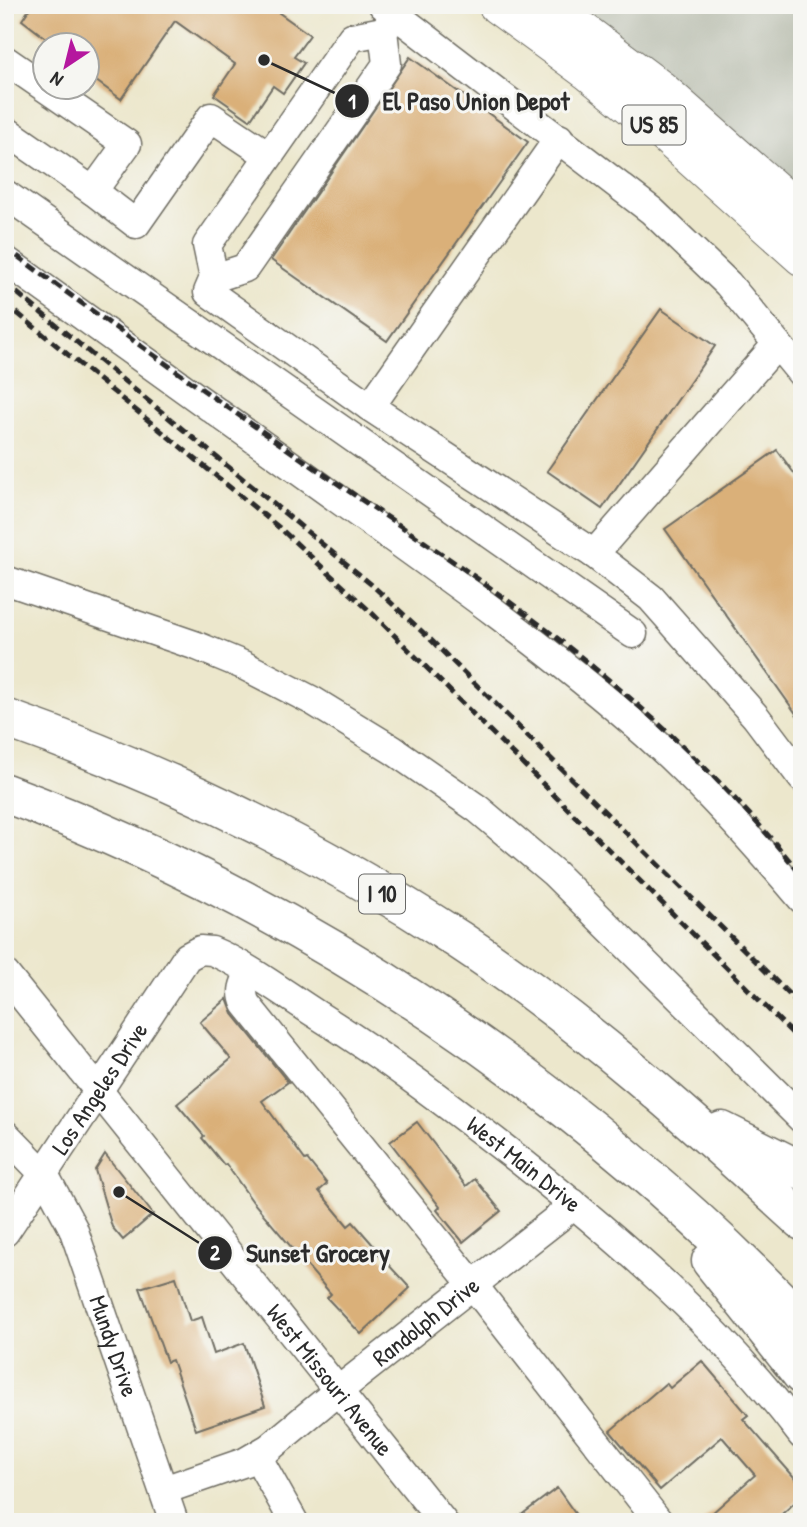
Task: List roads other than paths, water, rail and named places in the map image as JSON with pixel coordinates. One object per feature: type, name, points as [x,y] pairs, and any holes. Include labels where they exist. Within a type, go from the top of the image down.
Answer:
[{"type":"highway","name":"I 10","points":[[5,718],[49,733],[201,796],[296,845],[460,941],[571,1021],[682,1111],[802,1221]]},
{"type":"highway","points":[[15,803],[64,815],[182,869],[331,948],[431,1011],[522,1075],[638,1169],[763,1282],[802,1323]]},
{"type":"highway","points":[[682,1111],[802,1171]]},
{"type":"highway","points":[[638,1169],[802,1375]]},
{"type":"main road","name":"US 85","points":[[497,5],[659,128],[802,257]]},
{"type":"main road","name":"US 85","points":[[548,5],[659,88],[802,215]]},
{"type":"street","points":[[387,17],[559,138],[652,211],[727,284],[802,374]]},
{"type":"street","points":[[387,17],[352,37],[207,245],[214,278],[208,292],[370,407],[594,554],[651,598],[756,717],[802,778]]},
{"type":"street","points":[[214,278],[245,268],[387,64],[387,17]]},
{"type":"street","points":[[5,60],[127,144],[97,186]]},
{"type":"street","points":[[5,130],[97,186],[136,223],[211,117],[268,155]]},
{"type":"street","points":[[370,407],[559,138]]},
{"type":"street","points":[[5,194],[633,634]]},
{"type":"street","points":[[5,260],[454,582],[600,695],[705,791],[748,835],[802,899]]},
{"type":"street","points":[[594,554],[777,344]]},
{"type":"street","points":[[5,580],[197,646],[243,665],[313,701],[393,750],[478,809],[554,873],[802,1119]]},
{"type":"street","name":"West Main Drive","points":[[200,950],[220,954],[364,1043],[456,1111],[572,1203],[670,1289],[735,1356],[802,1435]]},
{"type":"street","name":"Los Angeles Drive","points":[[5,1232],[187,957],[200,950]]},
{"type":"street","points":[[250,972],[243,988],[242,996],[246,1004],[473,1285],[659,1522]]},
{"type":"street","name":"West Missouri Avenue","points":[[5,974],[443,1522]]},
{"type":"street","name":"Mundy Drive","points":[[5,1134],[44,1174],[73,1228],[174,1522]]},
{"type":"street","name":"Randolph Drive","points":[[164,1490],[257,1456],[558,1218],[572,1203]]},
{"type":"street","points":[[257,1456],[294,1522]]},
{"type":"railway","points":[[5,247],[210,395],[480,580],[582,658],[698,761],[769,836],[802,876]]},
{"type":"railway","points":[[5,283],[372,585],[802,1007]]},
{"type":"railway","points":[[5,303],[282,530],[373,614],[802,1043]]},
{"type":"place","name":"El Paso Union Depot","points":[[264,60]]},
{"type":"place","name":"Sunset Grocery","points":[[119,1192]]}]
